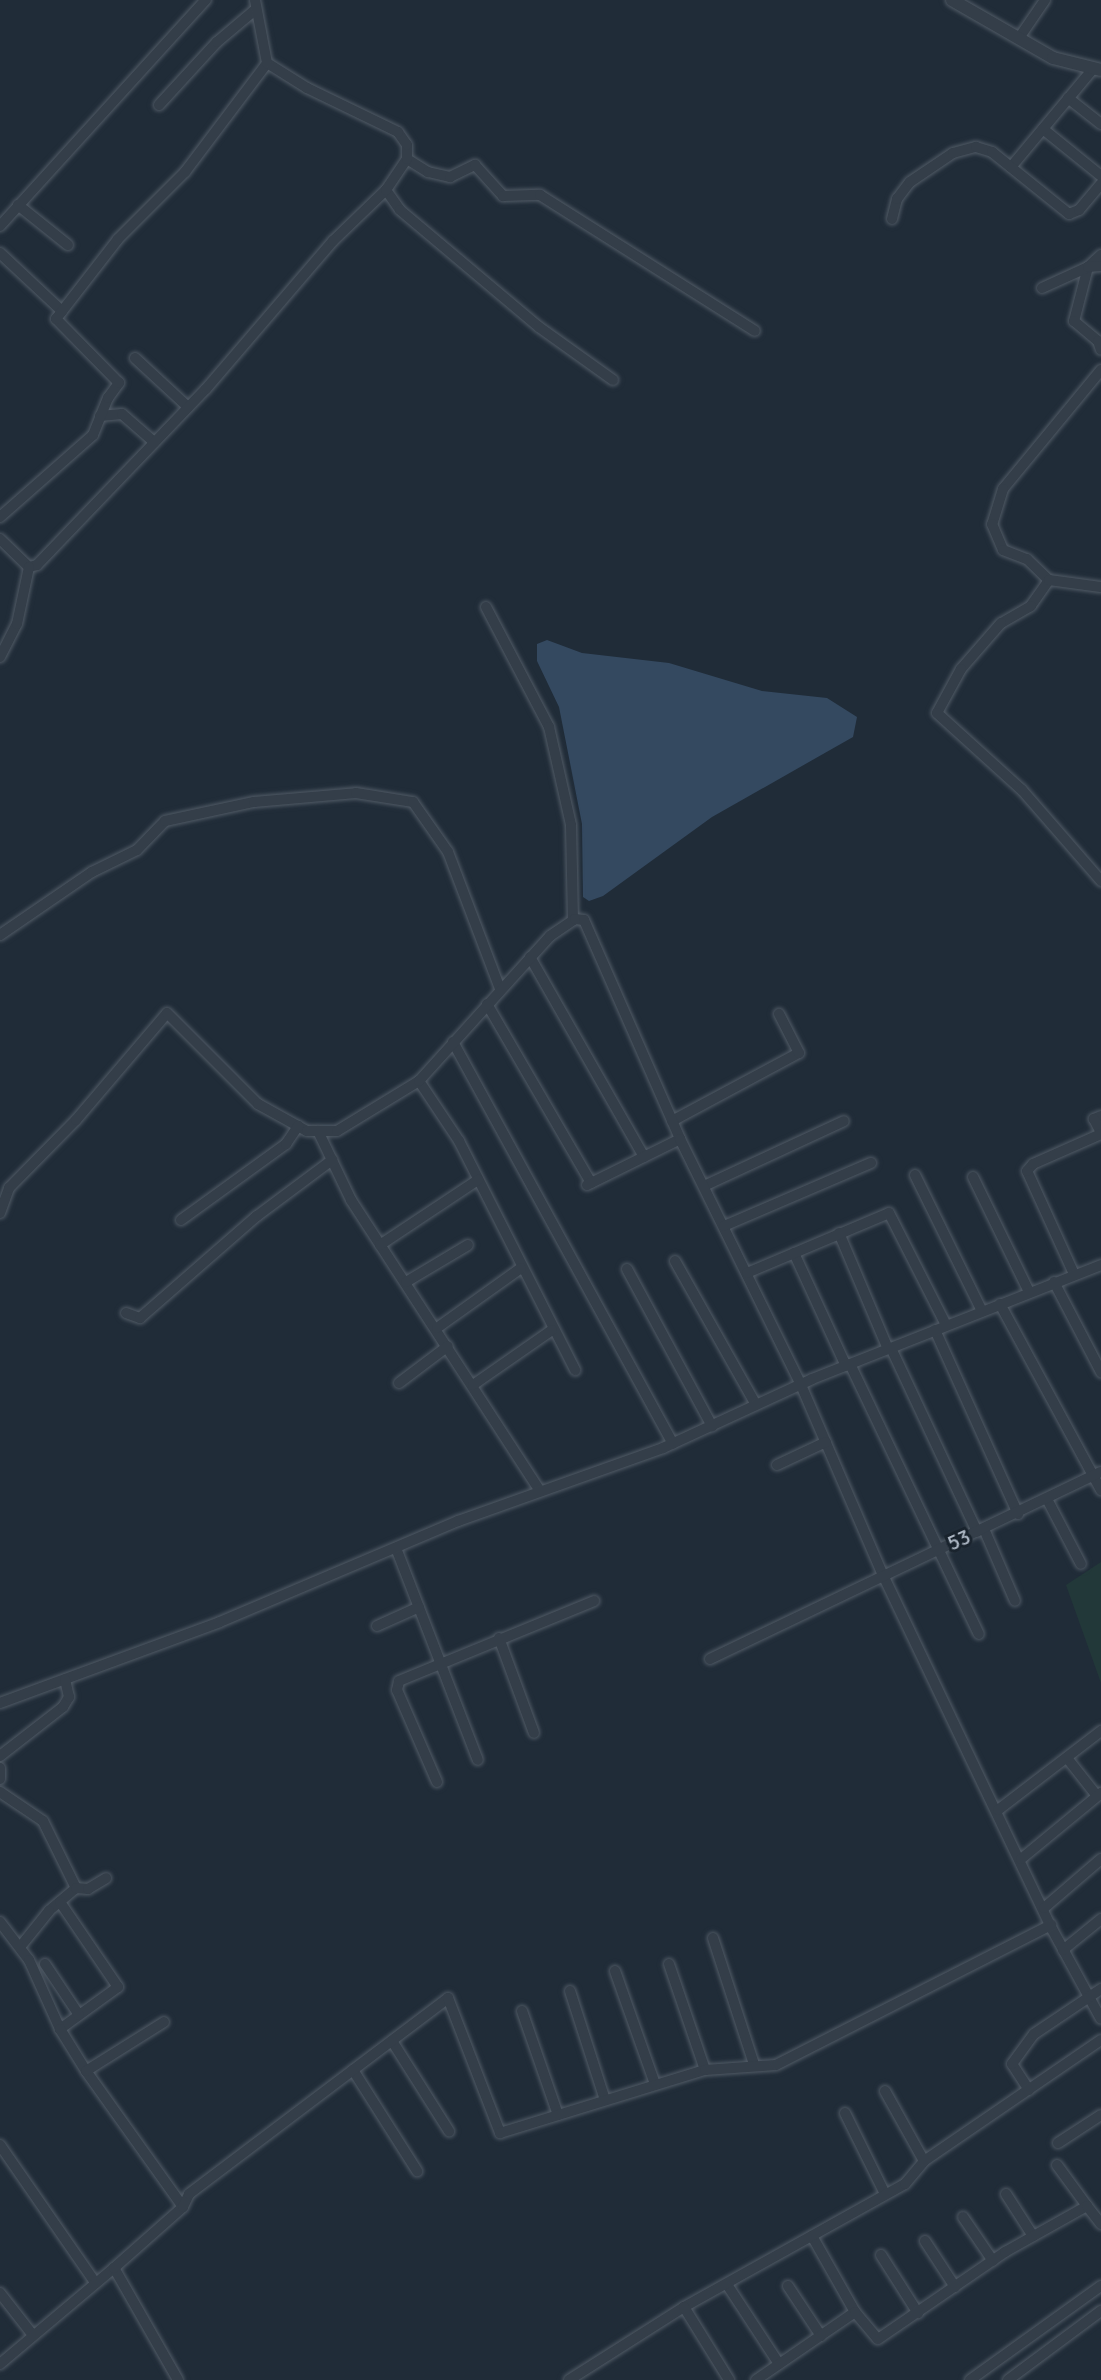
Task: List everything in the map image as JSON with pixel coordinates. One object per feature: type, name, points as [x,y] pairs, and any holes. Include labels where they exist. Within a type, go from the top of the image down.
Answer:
[{"type":"street","points":[[0,226],[206,0]]},
{"type":"street","points":[[953,0],[1053,58],[1097,70]]},
{"type":"street","points":[[1019,38],[1045,0]]},
{"type":"street","points":[[29,568],[37,565],[188,407],[333,241],[386,190],[407,159],[407,145],[398,132],[307,89],[267,63],[255,5]]},
{"type":"street","points":[[159,105],[255,5]]},
{"type":"street","points":[[0,517],[93,435],[100,416],[120,383],[56,323],[62,311],[118,239],[185,172],[267,63]]},
{"type":"street","points":[[1011,167],[1068,98],[1097,70]]},
{"type":"street","points":[[1068,98],[1101,124]]},
{"type":"street","points":[[1042,129],[1101,176]]},
{"type":"street","points":[[892,219],[897,199],[910,182],[953,153],[976,147],[992,152],[1069,214],[1079,210],[1101,184]]},
{"type":"street","points":[[407,159],[428,172],[450,177],[475,165],[503,196],[540,195],[755,331]]},
{"type":"street","points":[[386,190],[400,211],[539,327],[613,380]]},
{"type":"street","points":[[18,205],[68,245]]},
{"type":"street","points":[[0,253],[62,311]]},
{"type":"street","points":[[1042,288],[1088,267],[1101,256]]},
{"type":"street","points":[[1088,267],[1101,266]]},
{"type":"street","points":[[1088,267],[1074,321],[1098,341],[1101,350]]},
{"type":"street","points":[[135,358],[188,407]]},
{"type":"street","points":[[1101,370],[1003,489],[992,524],[1003,550],[1027,559],[1049,580],[1101,587]]},
{"type":"street","points":[[100,416],[122,414],[155,442]]},
{"type":"street","points":[[0,539],[29,568]]},
{"type":"street","points":[[0,657],[18,624],[29,568]]},
{"type":"street","points":[[1049,580],[1031,606],[1001,623],[961,669],[937,713],[1022,790],[1101,881]]},
{"type":"street","points":[[486,607],[549,727],[571,825],[578,920],[680,1139],[802,1385],[883,1575],[1063,1950],[1101,2019]]},
{"type":"street","points":[[0,934],[92,873],[137,850],[164,821],[254,803],[356,793],[413,802],[448,852],[500,989]]},
{"type":"street","points":[[0,1213],[9,1188],[76,1120],[167,1013],[258,1104],[298,1126],[317,1131],[337,1131],[419,1081],[530,957],[578,920]]},
{"type":"street","points":[[530,957],[644,1157]]},
{"type":"street","points":[[487,1004],[589,1184],[680,1139]]},
{"type":"street","points":[[673,1121],[799,1053],[779,1014]]},
{"type":"street","points":[[453,1042],[673,1444]]},
{"type":"street","points":[[419,1081],[459,1141],[552,1330],[575,1370]]},
{"type":"street","points":[[1074,1274],[1027,1171],[1033,1164],[1101,1133],[1094,1119],[1101,1116]]},
{"type":"street","points":[[704,1186],[844,1121]]},
{"type":"street","points":[[181,1220],[286,1144],[298,1126]]},
{"type":"street","points":[[317,1131],[380,1245],[437,1328],[540,1491]]},
{"type":"street","points":[[126,1313],[139,1318],[257,1216],[332,1160]]},
{"type":"street","points":[[724,1226],[871,1163]]},
{"type":"street","points":[[915,1175],[982,1311]]},
{"type":"street","points":[[973,1177],[1028,1292]]},
{"type":"street","points":[[380,1245],[478,1180]]},
{"type":"street","points":[[747,1273],[889,1213],[946,1325]]},
{"type":"street","points":[[839,1233],[890,1348],[1015,1601]]},
{"type":"street","points":[[406,1282],[468,1245]]},
{"type":"street","points":[[794,1253],[979,1634]]},
{"type":"street","points":[[675,1261],[756,1405]]},
{"type":"street","points":[[0,1703],[220,1622],[540,1491],[673,1444],[848,1365],[1101,1265]]},
{"type":"street","points":[[437,1328],[521,1268]]},
{"type":"street","points":[[627,1269],[712,1426]]},
{"type":"street","points":[[1054,1282],[1101,1372]]},
{"type":"street","points":[[1000,1304],[1097,1474],[1101,1490]]},
{"type":"street","points":[[473,1385],[552,1330]]},
{"type":"street","points":[[935,1330],[1018,1514]]},
{"type":"street","points":[[399,1383],[448,1346]]},
{"type":"street","points":[[777,1465],[826,1442]]},
{"type":"street","name":"53","points":[[710,1660],[1097,1474]]},
{"type":"street","points":[[1047,1499],[1081,1564]]},
{"type":"street","points":[[396,1548],[478,1760]]},
{"type":"street","points":[[437,1782],[397,1690],[405,1676],[594,1601]]},
{"type":"street","points":[[377,1626],[419,1607]]},
{"type":"street","points":[[499,1638],[534,1733]]},
{"type":"street","points":[[0,1756],[63,1707],[69,1697],[65,1678]]},
{"type":"street","points":[[998,1810],[1101,1731]]},
{"type":"street","points":[[1021,1859],[1099,1794],[1067,1758]]},
{"type":"street","points":[[0,1768],[0,1779]]},
{"type":"street","points":[[0,1792],[43,1821],[76,1888]]},
{"type":"street","points":[[1044,1908],[1101,1859]]},
{"type":"street","points":[[20,1947],[76,1888],[88,1889],[106,1878]]},
{"type":"street","points":[[60,1902],[118,1987],[60,2029]]},
{"type":"street","points":[[1063,1950],[1101,1919]]},
{"type":"street","points":[[0,1922],[20,1947],[60,2029],[86,2071],[183,2207]]},
{"type":"street","points":[[0,2364],[183,2207],[190,2194],[447,1998],[500,2133],[705,2070],[754,2064],[776,2065],[1051,1925]]},
{"type":"street","points":[[713,1938],[754,2064]]},
{"type":"street","points":[[45,1964],[79,2015]]},
{"type":"street","points":[[669,1964],[705,2070]]},
{"type":"street","points":[[615,1972],[655,2084]]},
{"type":"street","points":[[1029,2090],[1012,2064],[1034,2034],[1101,1989]]},
{"type":"street","points":[[570,1991],[605,2100]]},
{"type":"street","points":[[523,2011],[558,2115]]},
{"type":"street","points":[[86,2071],[164,2022]]},
{"type":"street","points":[[569,2380],[684,2307],[728,2286],[884,2192],[905,2184],[924,2161],[1101,2040]]},
{"type":"street","points":[[392,2041],[449,2131]]},
{"type":"street","points":[[353,2070],[417,2171]]},
{"type":"street","points":[[885,2091],[924,2161]]},
{"type":"street","points":[[845,2113],[884,2192]]},
{"type":"street","points":[[1058,2143],[1101,2115]]},
{"type":"street","points":[[0,2145],[95,2282]]},
{"type":"street","points":[[1057,2165],[1101,2224]]},
{"type":"street","points":[[1006,2194],[1033,2236]]},
{"type":"street","points":[[812,2235],[855,2312],[875,2340],[993,2261],[1087,2206]]},
{"type":"street","points":[[963,2217],[993,2261]]},
{"type":"street","points":[[925,2241],[955,2287]]},
{"type":"street","points":[[881,2255],[918,2313]]},
{"type":"street","points":[[114,2268],[178,2380]]},
{"type":"street","points":[[728,2286],[779,2364]]},
{"type":"street","points":[[788,2286],[821,2336]]},
{"type":"street","points":[[970,2380],[1101,2286]]},
{"type":"street","points":[[0,2292],[32,2334]]},
{"type":"street","points":[[684,2307],[729,2380]]},
{"type":"street","points":[[1008,2380],[1101,2311]]},
{"type":"street","points":[[756,2380],[855,2312]]},
{"type":"green space","points":[[1101,1562],[1101,1683],[1066,1585]]},
{"type":"water","points":[[547,640],[582,653],[669,663],[762,691],[827,698],[857,717],[853,737],[712,817],[603,896],[589,901],[583,897],[582,824],[559,707],[537,661],[537,644]]}]
